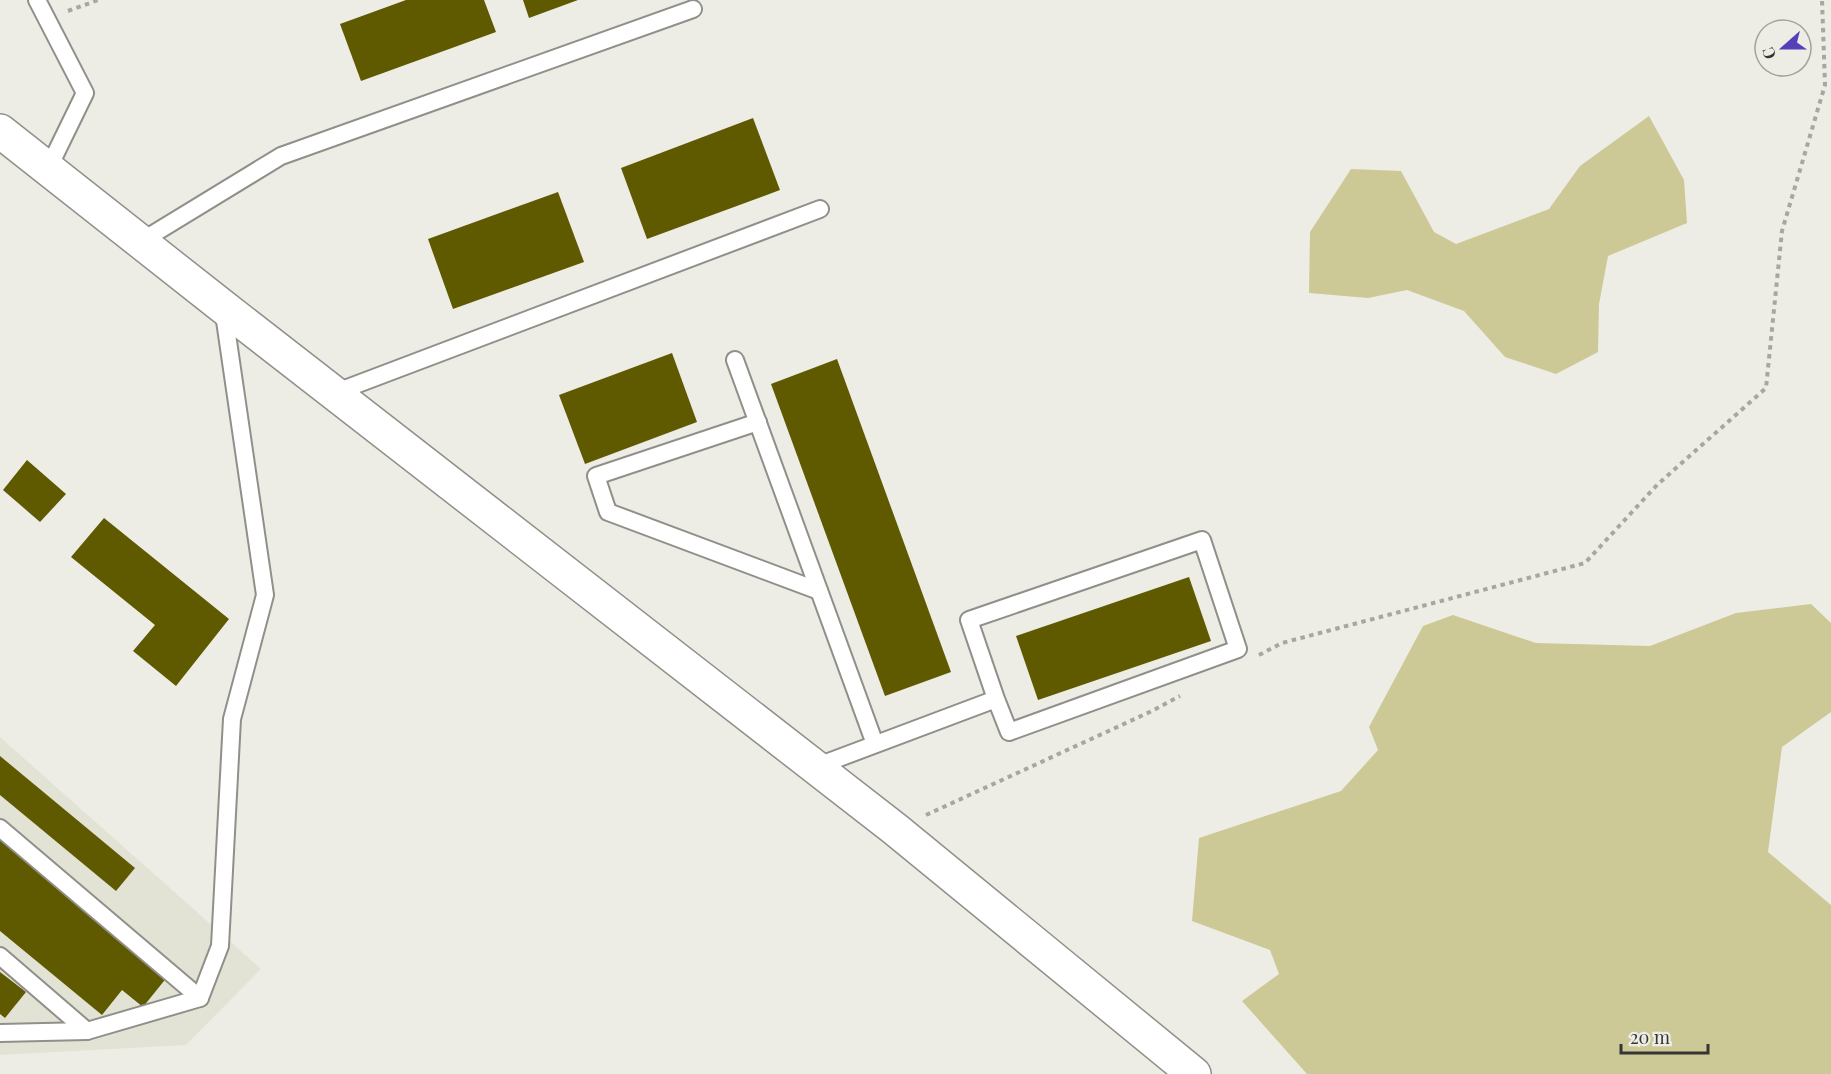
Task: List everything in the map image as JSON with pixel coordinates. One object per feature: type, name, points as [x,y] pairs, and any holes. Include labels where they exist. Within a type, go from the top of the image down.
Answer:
[{"type":"street","points":[[0,131],[896,829],[1194,1074]]},
{"type":"lane","points":[[37,0],[85,93],[48,169]]},
{"type":"lane","points":[[140,242],[281,156],[693,9]]},
{"type":"lane","points":[[334,393],[820,209]]},
{"type":"lane","points":[[200,998],[220,946],[232,719],[265,595],[222,306]]},
{"type":"lane","points":[[735,360],[875,744]]},
{"type":"lane","points":[[758,422],[596,476],[608,512],[819,591]]},
{"type":"lane","points":[[1202,540],[1238,649],[1009,732],[996,699],[969,620],[1202,540]]},
{"type":"lane","points":[[815,766],[996,699]]},
{"type":"lane","points":[[0,828],[200,998]]},
{"type":"lane","points":[[0,956],[87,1031]]},
{"type":"lane","points":[[0,1033],[87,1031],[200,998]]},
{"type":"path","points":[[47,19],[98,0]]},
{"type":"path","points":[[1252,659],[1282,643],[1585,563],[1657,485],[1766,388],[1782,231],[1825,85],[1822,0]]},
{"type":"path","points":[[896,829],[1182,695]]},
{"type":"shaded area","points":[[1649,116],[1684,180],[1687,223],[1608,256],[1599,304],[1598,352],[1556,374],[1505,357],[1464,311],[1407,290],[1368,298],[1309,293],[1310,232],[1351,169],[1401,171],[1434,232],[1456,244],[1549,209],[1580,166]]},
{"type":"shaded area","points":[[1811,604],[1831,623],[1831,712],[1782,747],[1768,852],[1831,905],[1831,1074],[1307,1074],[1242,1001],[1279,974],[1270,950],[1192,921],[1199,838],[1341,791],[1378,750],[1369,727],[1423,626],[1453,615],[1536,643],[1650,646],[1736,613]]},
{"type":"shaded area","points":[[0,737],[261,969],[186,1045],[0,1055]]},
{"type":"building","points":[[406,0],[484,0],[496,32],[361,81],[340,24]]},
{"type":"building","points":[[523,0],[578,0],[529,18]]},
{"type":"building","points":[[753,118],[780,190],[647,239],[621,168]]},
{"type":"building","points":[[558,192],[584,262],[453,309],[428,239]]},
{"type":"building","points":[[672,353],[697,422],[585,464],[559,395]]},
{"type":"building","points":[[837,359],[951,672],[885,696],[771,384]]},
{"type":"building","points":[[27,460],[66,494],[40,522],[3,490]]},
{"type":"building","points":[[104,518],[229,619],[176,686],[133,651],[155,625],[71,557]]},
{"type":"building","points":[[1189,577],[1211,641],[1038,700],[1016,636]]},
{"type":"building","points":[[0,756],[135,868],[116,891],[0,795]]},
{"type":"building","points":[[0,836],[168,976],[143,1007],[122,990],[102,1015],[0,931]]},
{"type":"building","points":[[0,972],[26,992],[5,1018],[0,1014]]}]
